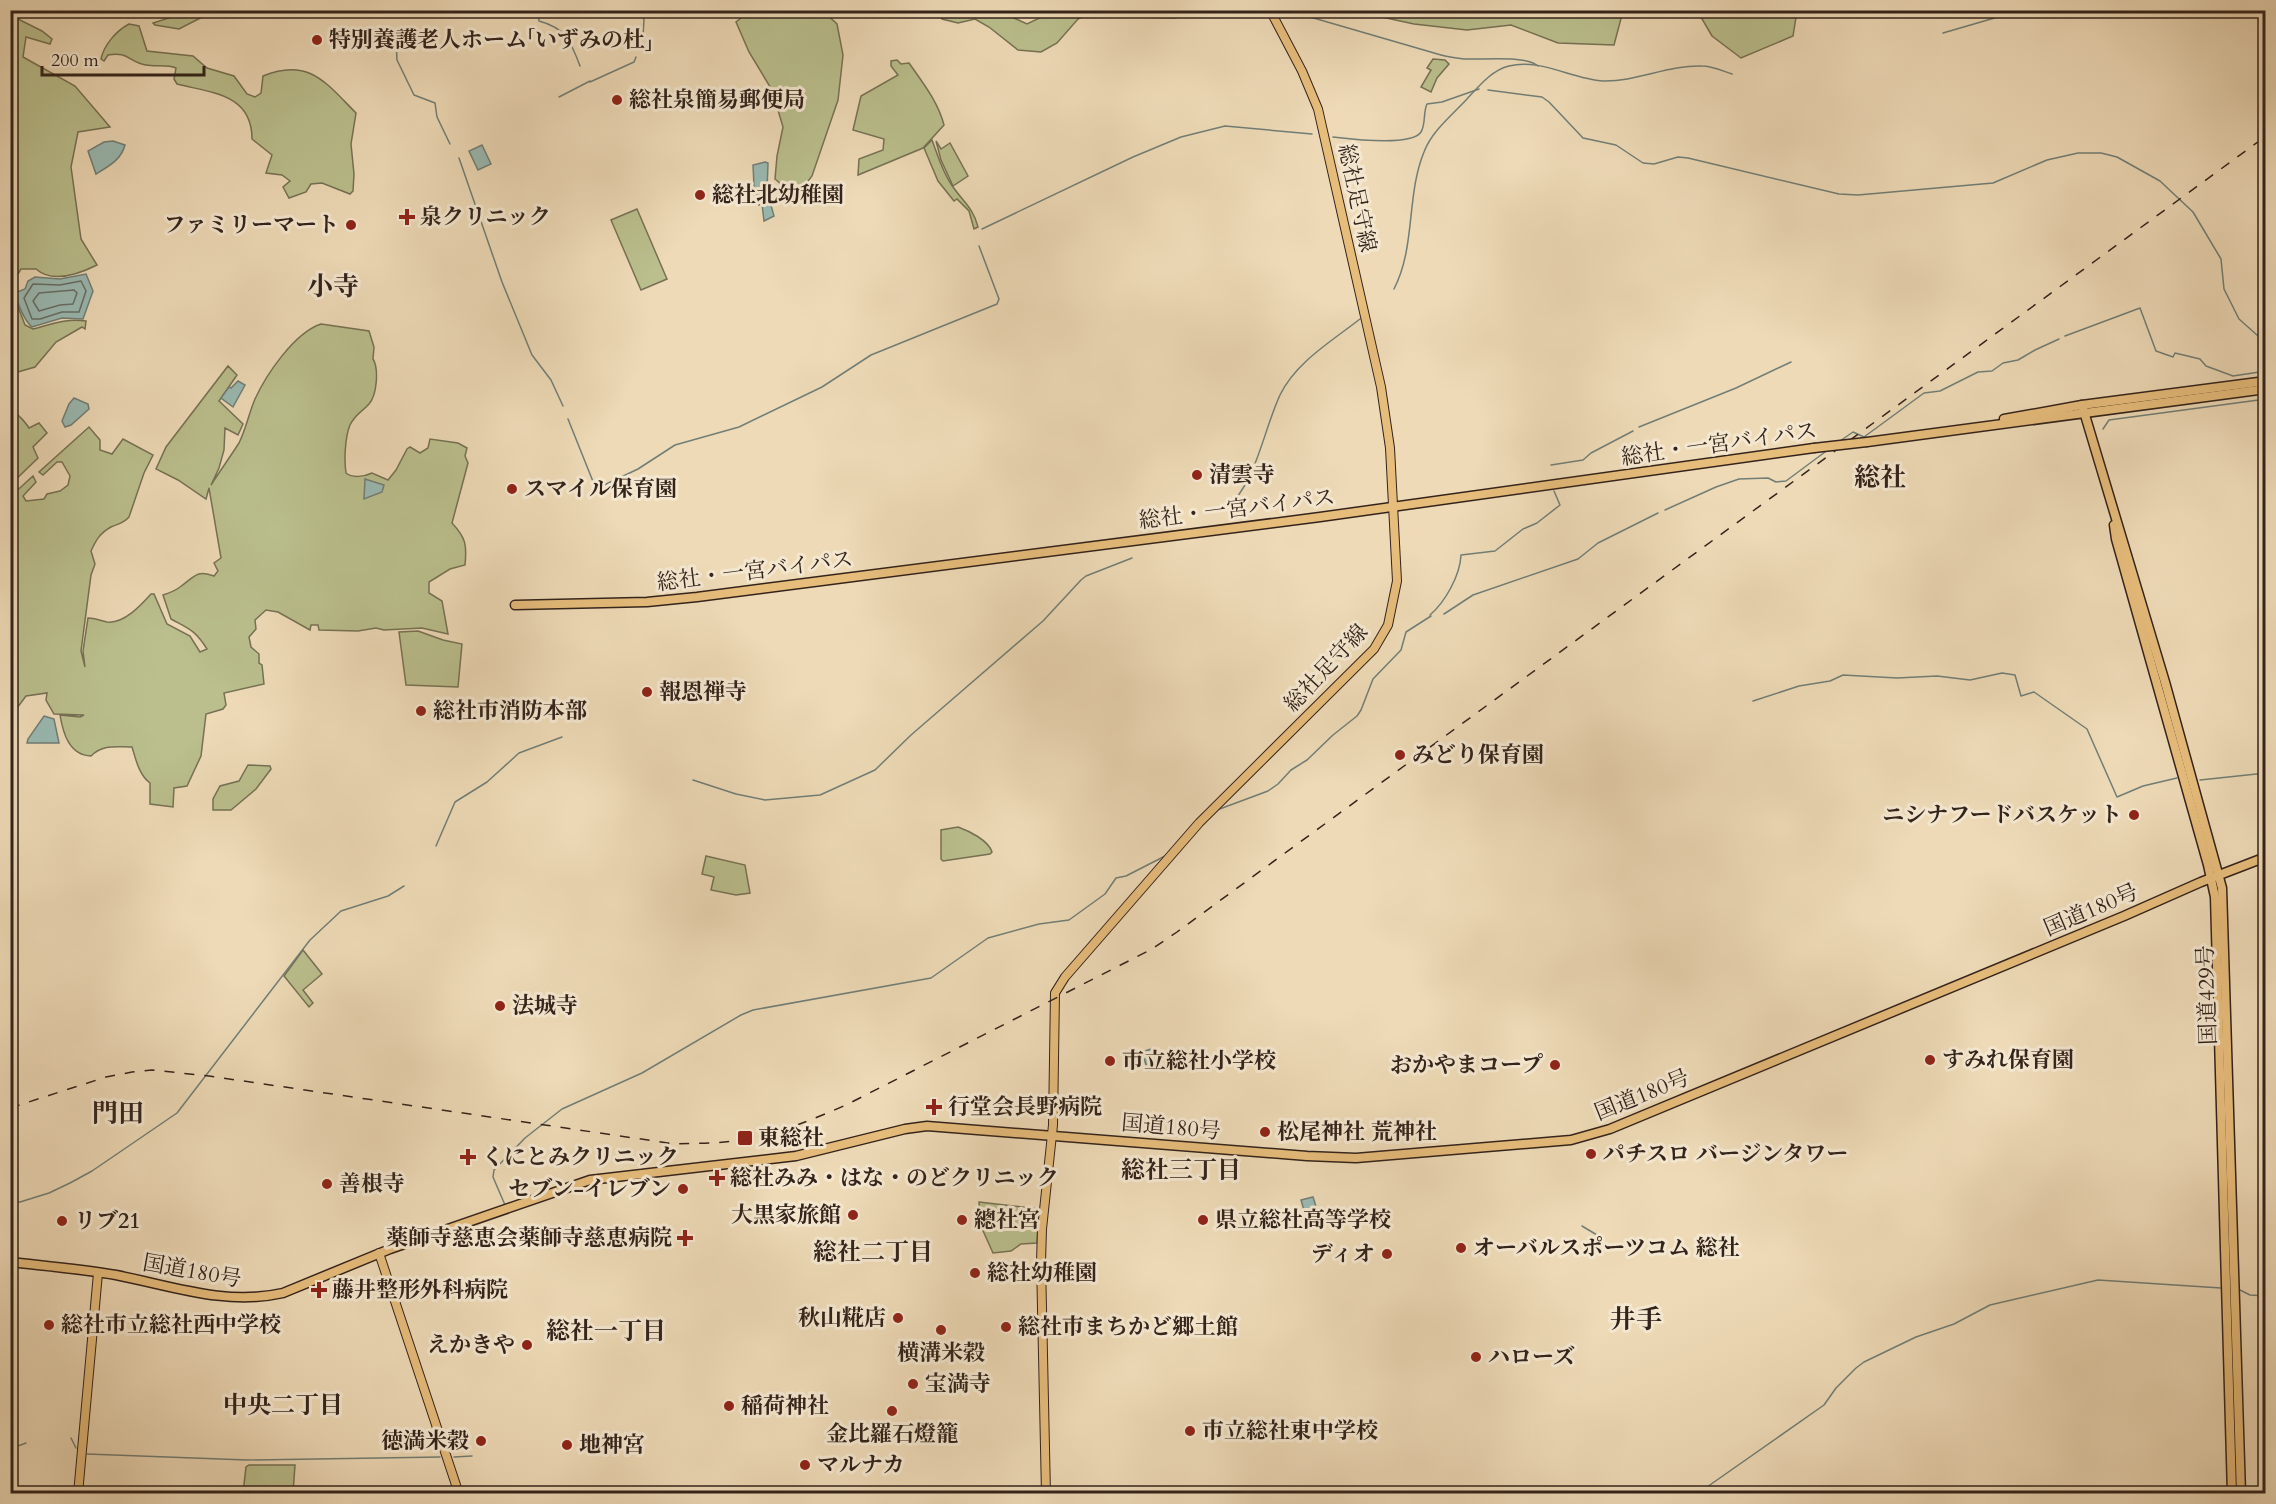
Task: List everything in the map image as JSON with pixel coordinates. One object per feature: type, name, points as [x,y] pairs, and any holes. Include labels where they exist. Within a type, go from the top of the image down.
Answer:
[{"type":"highway","name":"総社・一宮バイパス","points":[[2083,409],[2265,381]]},
{"type":"highway","name":"総社・一宮バイパス","points":[[515,605],[647,602],[697,597],[1963,429],[2015,416],[2265,389]]},
{"type":"highway","name":"国道429号","points":[[2083,409],[2152,637],[2215,876],[2222,888],[2229,1283],[2241,1494]]},
{"type":"highway","name":"国道180号","points":[[10,1262],[98,1273],[215,1296],[258,1298],[283,1293],[379,1253],[599,1178],[796,1156],[905,1129],[927,1126],[1347,1158],[1572,1140],[1610,1129],[2265,857]]},
{"type":"highway","name":"国道429号","points":[[2230,1303],[2232,1494]]},
{"type":"main road","name":"総社足守線","points":[[1046,1494],[1041,1251],[1053,1135],[1054,999],[1059,986],[1199,823],[1374,649],[1388,625],[1395,592],[1394,506],[1383,395],[1323,126],[1307,81],[1270,10]]},
{"type":"main road","points":[[379,1253],[459,1494]]},
{"type":"main road","points":[[78,1494],[98,1273]]},
{"type":"green space","points":[[15,10],[14,17],[42,31],[52,39],[50,44],[26,37],[23,57],[75,86],[110,127],[78,132],[71,167],[81,239],[97,265],[82,272],[58,277],[43,274],[36,269],[21,269],[11,285],[10,11]]},
{"type":"green space","points":[[822,10],[837,24],[843,55],[838,100],[812,176],[796,197],[775,179],[783,127],[772,90],[749,52],[736,22],[750,11]]},
{"type":"green space","points":[[1172,10],[1183,12],[1176,18],[1131,17],[1102,11]]},
{"type":"green space","points":[[190,11],[214,11],[179,29],[153,23]]},
{"type":"green space","points":[[938,11],[999,11],[1027,24],[1054,11],[1095,11],[1078,19],[1057,43],[1041,52],[1018,50],[975,19],[958,23],[942,19]]},
{"type":"green space","points":[[1354,11],[1623,11],[1614,45],[1558,43],[1511,25],[1467,30],[1414,24]]},
{"type":"green space","points":[[1623,11],[1797,11],[1793,36],[1741,58],[1712,36],[1698,12]]},
{"type":"green space","points":[[129,24],[139,26],[147,51],[193,56],[207,68],[234,76],[247,94],[255,97],[261,93],[263,76],[279,71],[305,71],[326,83],[356,113],[351,144],[353,191],[350,194],[322,183],[311,184],[306,192],[289,198],[283,187],[290,181],[282,175],[266,173],[272,155],[252,139],[250,124],[245,113],[237,104],[216,93],[177,84],[174,79],[176,68],[173,67],[140,64],[120,54],[108,55],[104,61],[101,59],[111,39]]},
{"type":"green space","points":[[1433,59],[1445,60],[1449,64],[1437,78],[1431,92],[1421,87],[1431,70],[1427,68]]},
{"type":"green space","points":[[897,60],[901,64],[909,63],[925,85],[944,125],[923,148],[858,175],[859,159],[883,150],[884,139],[853,130],[861,96],[898,75],[891,66],[891,61]]},
{"type":"green space","points":[[932,140],[948,179],[973,214],[978,227],[974,229],[969,211],[957,199],[954,201],[938,181],[924,148]]},
{"type":"green space","points":[[936,141],[941,149],[950,143],[968,176],[953,186],[941,160]]},
{"type":"green space","points":[[637,209],[667,279],[641,290],[611,220]]},
{"type":"green space","points":[[10,297],[17,304],[25,325],[33,329],[59,322],[79,320],[86,321],[85,329],[82,327],[56,342],[35,367],[11,374]]},
{"type":"green space","points":[[321,324],[369,331],[374,347],[375,388],[372,400],[350,425],[345,449],[346,473],[358,476],[372,473],[388,480],[407,449],[410,447],[420,453],[428,448],[430,439],[458,443],[467,448],[465,456],[468,463],[452,523],[464,542],[465,565],[450,569],[429,582],[429,593],[442,601],[448,634],[422,628],[319,630],[318,625],[311,625],[310,630],[278,612],[266,610],[255,620],[256,629],[249,637],[251,647],[259,654],[264,684],[224,693],[226,705],[223,709],[206,714],[201,756],[187,786],[174,788],[173,807],[150,804],[150,783],[141,772],[132,747],[105,748],[91,756],[77,752],[68,742],[60,715],[80,717],[84,715],[54,714],[46,700],[47,693],[26,696],[14,712],[11,721],[11,496],[33,476],[36,482],[23,496],[26,501],[44,499],[47,494],[60,491],[68,485],[70,476],[62,462],[57,462],[43,475],[39,472],[89,427],[100,440],[100,450],[112,454],[123,439],[153,455],[144,473],[129,517],[104,532],[91,551],[95,564],[91,575],[81,651],[85,667],[83,651],[88,618],[107,622],[120,620],[132,613],[151,594],[154,594],[167,624],[190,636],[200,652],[207,649],[195,634],[171,619],[163,595],[176,590],[196,575],[203,573],[214,576],[218,571],[214,563],[221,558],[209,488],[206,499],[178,480],[156,469],[166,447],[228,366],[237,375],[219,401],[243,424],[238,435],[225,428],[224,450],[211,485],[239,443],[255,399],[266,378],[291,345]]},
{"type":"green space","points":[[11,409],[29,428],[39,423],[47,433],[33,447],[38,458],[11,484]]},
{"type":"green space","points":[[418,631],[462,644],[458,687],[406,685],[399,632]]},
{"type":"green space","points":[[248,765],[270,766],[271,769],[256,789],[231,810],[213,810],[213,799],[220,786],[239,781]]},
{"type":"green space","points":[[958,827],[982,840],[992,852],[943,861],[941,859],[941,830]]},
{"type":"green space","points":[[706,856],[745,865],[750,893],[736,895],[711,890],[714,877],[702,874]]},
{"type":"green space","points":[[303,950],[322,974],[303,990],[313,1003],[309,1007],[284,976]]},
{"type":"green space","points":[[979,1202],[1039,1209],[1037,1243],[1021,1244],[1011,1251],[993,1253],[980,1224]]},
{"type":"green space","points":[[249,1465],[295,1465],[293,1493],[243,1493],[246,1467]]},
{"type":"water","points":[[113,141],[125,145],[121,155],[96,174],[88,151],[104,142]]},
{"type":"water","points":[[482,145],[491,164],[478,170],[469,151]]},
{"type":"water","points":[[768,163],[767,191],[774,216],[764,221],[762,204],[759,205],[754,186],[753,165]]},
{"type":"water","points":[[86,274],[93,291],[83,319],[62,318],[32,327],[29,324],[21,311],[17,296],[17,292],[25,289],[28,281],[35,277],[60,279]]},
{"type":"water","points":[[238,381],[245,385],[233,407],[221,398],[229,387],[231,388]]},
{"type":"water","points":[[74,398],[88,404],[89,409],[71,425],[65,427],[62,421]]},
{"type":"water","points":[[365,479],[384,485],[382,492],[364,499]]},
{"type":"water","points":[[44,716],[54,719],[59,743],[27,743],[28,739]]},
{"type":"water","points":[[1154,1048],[1160,1068],[1148,1071],[1142,1052]]},
{"type":"water","points":[[1313,1197],[1319,1216],[1307,1220],[1301,1200]]},
{"type":"waterway","points":[[641,10],[644,20],[643,35]]},
{"type":"waterway","points":[[1286,10],[1446,56],[1464,59],[1524,60],[1538,66]]},
{"type":"waterway","points":[[1943,33],[2022,10]]},
{"type":"waterway","points":[[538,12],[539,21],[556,28],[566,37],[580,66]]},
{"type":"waterway","points":[[386,28],[396,40],[397,60],[414,95],[435,103],[437,117],[450,144]]},
{"type":"waterway","points":[[590,82],[634,62],[636,57]]},
{"type":"waterway","points":[[1394,289],[1405,256],[1418,169],[1424,152],[1432,137],[1443,124],[1481,84],[1497,71],[1509,66],[1532,65],[1603,81],[1628,79],[1689,66],[1710,67],[1732,74]]},
{"type":"waterway","points":[[559,97],[590,81]]},
{"type":"waterway","points":[[1333,137],[1380,141],[1415,137],[1423,129],[1427,104],[1442,102],[1479,89]]},
{"type":"waterway","points":[[1488,90],[1542,97],[1583,138],[1616,145],[1643,163],[1654,164],[1678,157],[1688,158],[1839,194],[1858,195],[1993,183],[2047,160],[2078,153],[2101,153],[2117,157],[2160,181],[2193,212],[2221,259],[2224,289],[2239,319],[2266,343]]},
{"type":"waterway","points":[[982,229],[1133,157],[1181,137],[1225,126],[1312,134]]},
{"type":"waterway","points":[[459,158],[502,282],[532,355],[551,380],[563,406]]},
{"type":"waterway","points":[[568,419],[594,484],[598,487],[602,486],[638,469],[675,445],[739,427],[822,387],[871,355],[997,304],[999,299],[979,246]]},
{"type":"waterway","points":[[2065,336],[2140,308],[2156,351],[2173,357],[2175,353],[2200,359],[2206,366],[2233,376],[2266,371]]},
{"type":"waterway","points":[[1234,501],[1249,477],[1274,408],[1287,383],[1305,362],[1360,319]]},
{"type":"waterway","points":[[1840,441],[1853,432],[1864,437],[1924,393],[1940,391],[1978,372],[1992,371],[2003,363],[2018,360],[2059,339]]},
{"type":"waterway","points":[[1639,427],[1736,388],[1791,362]]},
{"type":"waterway","points":[[2103,429],[2109,420],[2266,399]]},
{"type":"waterway","points":[[1551,465],[1583,460],[1591,453],[1633,431]]},
{"type":"waterway","points":[[1665,510],[1739,479],[1768,478],[1776,482],[1786,481],[1829,449]]},
{"type":"waterway","points":[[1430,615],[1451,588],[1461,555],[1495,551],[1523,529],[1537,523],[1560,505],[1554,491]]},
{"type":"waterway","points":[[1444,614],[1473,595],[1578,559],[1598,543],[1658,513]]},
{"type":"waterway","points":[[693,780],[736,794],[765,800],[820,795],[875,770],[911,735],[1043,621],[1081,580],[1132,558]]},
{"type":"waterway","points":[[1217,810],[1268,791],[1357,716],[1373,679],[1401,650],[1406,632],[1431,616]]},
{"type":"waterway","points":[[1753,701],[1799,686],[1830,681],[1843,675],[1897,678],[1937,676],[1970,680],[2002,673],[2015,675],[2021,696],[2034,692],[2087,729],[2117,797],[2143,786],[2177,778]]},
{"type":"waterway","points":[[436,846],[455,802],[487,782],[519,753],[562,737]]},
{"type":"waterway","points":[[2200,780],[2266,773]]},
{"type":"waterway","points":[[1200,827],[1211,816]]},
{"type":"waterway","points":[[505,1205],[493,1177],[494,1170],[525,1138],[562,1109],[642,1073],[753,1010],[931,978],[988,938],[1039,924],[1069,920],[1105,894],[1116,878],[1126,876],[1169,852]]},
{"type":"waterway","points":[[10,1202],[20,1202],[49,1193],[70,1183],[92,1171],[177,1113],[310,940],[341,911],[388,896],[404,886]]},
{"type":"waterway","points":[[1582,1226],[1597,1235]]},
{"type":"waterway","points":[[1697,1494],[1824,1405],[1836,1388],[1864,1362],[1916,1337],[1954,1324],[1990,1305],[2098,1280],[2221,1288]]},
{"type":"waterway","points":[[2238,1289],[2250,1295],[2266,1296]]},
{"type":"waterway","points":[[71,1438],[76,1448]]},
{"type":"waterway","points":[[10,1449],[26,1443]]},
{"type":"waterway","points":[[87,1454],[247,1460],[440,1457]]},
{"type":"waterway","points":[[454,1457],[472,1456]]},
{"type":"railway","points":[[10,1108],[106,1077],[152,1070],[209,1076],[675,1144],[754,1138],[794,1126],[846,1105],[1152,949],[1177,932],[2266,136]]},
{"type":"place","name":"特別養護老人ホーム「いずみの杜」","points":[[317,40]]},
{"type":"place","name":"総社泉簡易郵便局","points":[[617,100]]},
{"type":"place","name":"総社北幼稚園","points":[[700,195]]},
{"type":"place","name":"泉クリニック","points":[[407,217]]},
{"type":"place","name":"ファミリーマート","points":[[351,225]]},
{"type":"place","name":"清雲寺","points":[[1197,475]]},
{"type":"place","name":"スマイル保育園","points":[[512,489]]},
{"type":"place","name":"報恩禅寺","points":[[647,692]]},
{"type":"place","name":"総社市消防本部","points":[[421,711]]},
{"type":"place","name":"みどり保育園","points":[[1400,755]]},
{"type":"place","name":"ニシナフードバスケット","points":[[2134,815]]},
{"type":"place","name":"法城寺","points":[[500,1006]]},
{"type":"place","name":"すみれ保育園","points":[[1930,1060]]},
{"type":"place","name":"市立総社小学校","points":[[1110,1061]]},
{"type":"place","name":"おかやまコープ","points":[[1555,1065]]},
{"type":"place","name":"行堂会長野病院","points":[[934,1107]]},
{"type":"place","name":"松尾神社 荒神社","points":[[1265,1132]]},
{"type":"place","name":"東総社","points":[[745,1138]]},
{"type":"place","name":"パチスロ バージンタワー","points":[[1591,1154]]},
{"type":"place","name":"くにとみクリニック","points":[[468,1157]]},
{"type":"place","name":"総社みみ・はな・のどクリニック","points":[[717,1178]]},
{"type":"place","name":"善根寺","points":[[327,1184]]},
{"type":"place","name":"セブン-イレブン","points":[[683,1189]]},
{"type":"place","name":"大黒家旅館","points":[[853,1215]]},
{"type":"place","name":"總社宮","points":[[962,1220]]},
{"type":"place","name":"県立総社高等学校","points":[[1203,1220]]},
{"type":"place","name":"リブ21","points":[[62,1221]]},
{"type":"place","name":"薬師寺慈恵会薬師寺慈恵病院","points":[[685,1238]]},
{"type":"place","name":"オーバルスポーツコム 総社","points":[[1461,1248]]},
{"type":"place","name":"ディオ","points":[[1387,1254]]},
{"type":"place","name":"総社幼稚園","points":[[975,1273]]},
{"type":"place","name":"藤井整形外科病院","points":[[319,1290]]},
{"type":"place","name":"秋山糀店","points":[[898,1318]]},
{"type":"place","name":"総社市立総社西中学校","points":[[49,1325]]},
{"type":"place","name":"総社市まちかど郷土館","points":[[1006,1327]]},
{"type":"place","name":"横溝米穀","points":[[941,1330]]},
{"type":"place","name":"えかきや","points":[[527,1345]]},
{"type":"place","name":"ハローズ","points":[[1476,1357]]},
{"type":"place","name":"宝満寺","points":[[913,1384]]},
{"type":"place","name":"稲荷神社","points":[[729,1406]]},
{"type":"place","name":"金比羅石燈籠","points":[[892,1411]]},
{"type":"place","name":"市立総社東中学校","points":[[1190,1431]]},
{"type":"place","name":"徳満米穀","points":[[481,1441]]},
{"type":"place","name":"地神宮","points":[[567,1445]]},
{"type":"place","name":"マルナカ","points":[[805,1465]]},
{"type":"district","name":"小寺","points":[[333,286]]},
{"type":"district","name":"総社","points":[[1880,477]]},
{"type":"district","name":"門田","points":[[118,1113]]},
{"type":"district","name":"総社三丁目","points":[[1181,1170]]},
{"type":"district","name":"総社二丁目","points":[[873,1252]]},
{"type":"district","name":"井手","points":[[1636,1319]]},
{"type":"district","name":"総社一丁目","points":[[606,1331]]},
{"type":"district","name":"中央二丁目","points":[[283,1405]]}]
